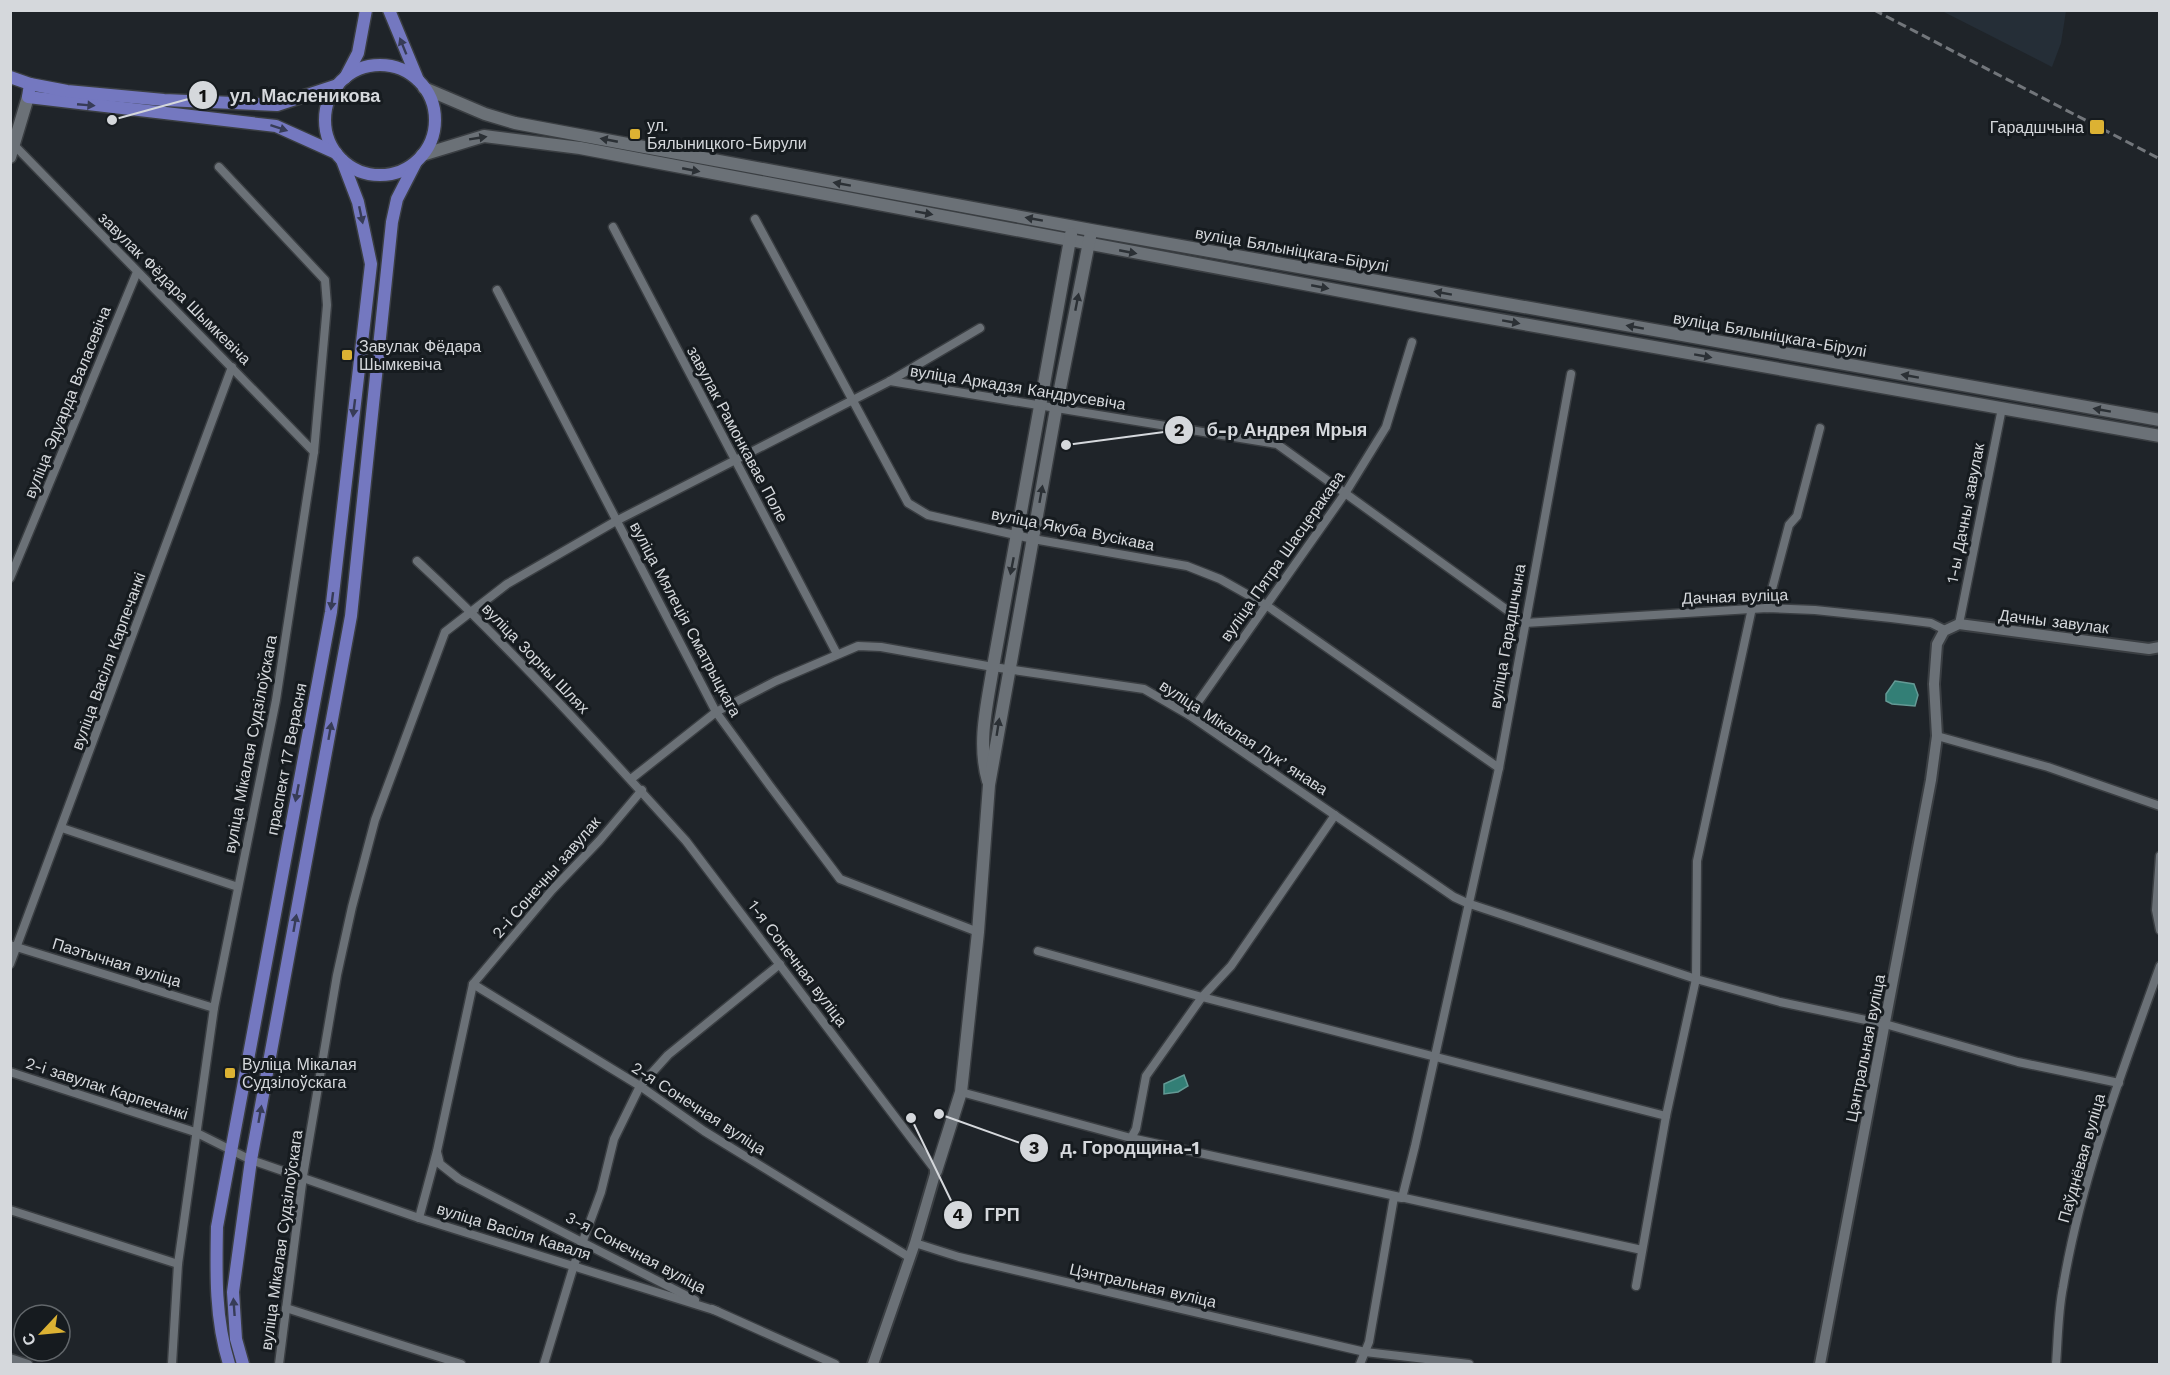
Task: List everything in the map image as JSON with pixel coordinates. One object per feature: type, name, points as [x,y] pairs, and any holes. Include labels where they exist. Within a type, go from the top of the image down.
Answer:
[{"type":"main road","points":[[339,156],[328,137],[325,119],[329,101],[358,53],[366,10]]},
{"type":"main road","points":[[243,1365],[236,1339],[233,1292],[251,1160],[351,616],[392,222],[397,199],[431,140],[435,122],[432,104],[421,85],[389,10]]},
{"type":"main road","points":[[10,77],[30,84],[164,100],[277,105],[298,100],[341,82],[359,69],[386,66],[403,71],[421,85]]},
{"type":"main road","points":[[14,142],[30,84]]},
{"type":"main road","name":"вуліца Бялыніцкага-Бірулі","points":[[421,85],[485,114],[515,123],[1091,230],[2160,420]]},
{"type":"main road","points":[[28,97],[276,126],[339,156],[357,170],[383,175],[400,171],[419,159]]},
{"type":"main road","name":"вуліца Бялыніцкага-Бірулі","points":[[419,159],[484,136],[580,148],[1421,306],[2160,436]]},
{"type":"main road","name":"праспект 17 Верасня","points":[[229,1365],[223,1343],[216,1292],[217,1227],[331,612],[371,264],[358,202],[339,156]]},
{"type":"main road","points":[[989,785],[982,763],[982,739],[1072,226]]},
{"type":"main road","points":[[936,1171],[962,1092],[978,932],[989,785],[1008,670],[1091,230]]},
{"type":"street","name":"завулак Фёдара Шымкевіча","points":[[14,142],[137,272],[314,452]]},
{"type":"street","name":"вуліца Мікалая Судзілоўскага","points":[[172,1365],[178,1264],[195,1132],[214,1008],[276,700],[314,452],[327,306],[325,280],[219,167]]},
{"type":"street","name":"вуліца Якуба Вусікава","points":[[755,219],[851,401],[908,503],[928,515],[1018,536],[1187,566],[1220,579],[1266,605],[1499,768]]},
{"type":"street","name":"завулак Рамонкавае Поле","points":[[613,227],[837,654]]},
{"type":"street","name":"вуліца Эдуарда Валасевіча","points":[[10,578],[137,272]]},
{"type":"street","name":"вуліца Мялеція Сматрыцкага","points":[[497,290],[716,712],[840,879],[978,932]]},
{"type":"street","points":[[890,381],[980,328]]},
{"type":"street","name":"вуліца Пятра Шасцеракава","points":[[1189,715],[1346,492],[1386,427],[1412,342]]},
{"type":"street","name":"вуліца Васіля Карпечанкі","points":[[10,964],[13,946],[62,828],[232,367]]},
{"type":"street","name":"вуліца Гарадшчына","points":[[1467,903],[1499,768],[1572,374]]},
{"type":"street","name":"вуліца Аркадзя Кандрусевіча","points":[[470,611],[507,584],[616,520],[890,381],[1277,444],[1525,623]]},
{"type":"street","name":"1-ы Дачны завулак","points":[[1959,624],[2002,408]]},
{"type":"street","points":[[1767,608],[1789,525],[1797,516],[1820,428]]},
{"type":"street","name":"вуліца Зорны Шлях","points":[[417,561],[470,611],[631,779]]},
{"type":"street","points":[[1636,1286],[1666,1116],[1696,979],[1697,861],[1752,608]]},
{"type":"street","name":"Дачная вуліца","points":[[1525,623],[1767,608],[1815,610],[1931,623],[1945,630]]},
{"type":"street","name":"вуліца Мікалая Судзілоўскага","points":[[279,1365],[303,1176],[337,975],[352,907],[375,820],[446,632],[470,611]]},
{"type":"street","points":[[1945,630],[1959,624]]},
{"type":"street","name":"Дачны завулак","points":[[1959,624],[2149,649],[2160,647]]},
{"type":"street","name":"Цэнтральная вуліца","points":[[1820,1365],[1937,736],[1935,663],[1938,642],[1945,630]]},
{"type":"street","name":"вуліца Мікалая Лукʼянава","points":[[631,779],[716,712],[776,681],[858,646],[881,647],[1008,670],[1144,689],[1189,715],[1454,897],[1467,903],[1696,979],[1780,1002],[1885,1024],[2018,1062],[2119,1083]]},
{"type":"street","points":[[1937,736],[2048,767],[2160,806]]},
{"type":"street","name":"1-я Сонечная вуліца","points":[[631,779],[707,867],[936,1171]]},
{"type":"street","name":"2-і Сонечны завулак","points":[[473,984],[552,890],[599,842],[642,790]]},
{"type":"street","points":[[1131,1137],[1136,1129],[1146,1076],[1202,997],[1231,966],[1335,815]]},
{"type":"street","points":[[62,828],[238,887]]},
{"type":"street","points":[[2160,856],[2156,910],[2160,930]]},
{"type":"street","points":[[1360,1365],[1370,1342],[1398,1197],[1436,1057],[1467,903]]},
{"type":"street","name":"Паэтычная вуліца","points":[[13,946],[214,1008]]},
{"type":"street","points":[[1038,951],[1202,997],[1666,1116]]},
{"type":"street","points":[[544,1365],[582,1240],[601,1192],[617,1130],[640,1086],[668,1055],[780,964]]},
{"type":"street","name":"Паўднёвая вуліца","points":[[2056,1365],[2065,1273],[2103,1130],[2160,966]]},
{"type":"street","points":[[419,1218],[437,1150],[473,984]]},
{"type":"street","name":"2-я Сонечная вуліца","points":[[473,984],[640,1086],[704,1131],[909,1257]]},
{"type":"street","name":"2-і завулак Карпечанкі","points":[[10,1072],[195,1132],[251,1160]]},
{"type":"street","points":[[962,1092],[1131,1137],[1642,1250]]},
{"type":"street","name":"3-я Сонечная вуліца","points":[[437,1150],[440,1164],[459,1179],[717,1311],[835,1365]]},
{"type":"street","name":"вуліца Васіля Каваля","points":[[251,1160],[303,1176],[419,1218],[717,1311]]},
{"type":"street","points":[[873,1365],[915,1243],[936,1171]]},
{"type":"street","points":[[10,1210],[178,1264]]},
{"type":"street","name":"Цэнтральная вуліца","points":[[915,1243],[958,1257],[1365,1353],[1469,1365]]},
{"type":"street","points":[[286,1308],[461,1365]]},
{"type":"street","points":[[10,1358],[28,1365]]},
{"type":"shaded area","points":[[2066,10],[2061,43],[2052,67],[1942,11]]},
{"type":"shaded area","points":[[1895,681],[1914,684],[1918,695],[1915,706],[1892,704],[1886,701],[1886,694]]},
{"type":"shaded area","points":[[1184,1075],[1188,1086],[1178,1092],[1164,1094],[1164,1084]]},
{"type":"railway","points":[[1874,10],[2160,159]]},
{"type":"place","name":"ул. Масленикова","points":[[112,120]]},
{"type":"place","name":"Гарадшчына","points":[[2097,127]]},
{"type":"place","name":"ул. Бялыницкого-Бирули","points":[[635,134]]},
{"type":"place","name":"Завулак Фёдара Шымкевіча","points":[[347,355]]},
{"type":"place","name":"б-р Андрея Мрыя","points":[[1066,445]]},
{"type":"place","name":"Вуліца Мікалая Судзілоўскага","points":[[230,1073]]},
{"type":"place","name":"д. Городщина-1","points":[[939,1114]]},
{"type":"place","name":"ГРП","points":[[911,1118]]}]
